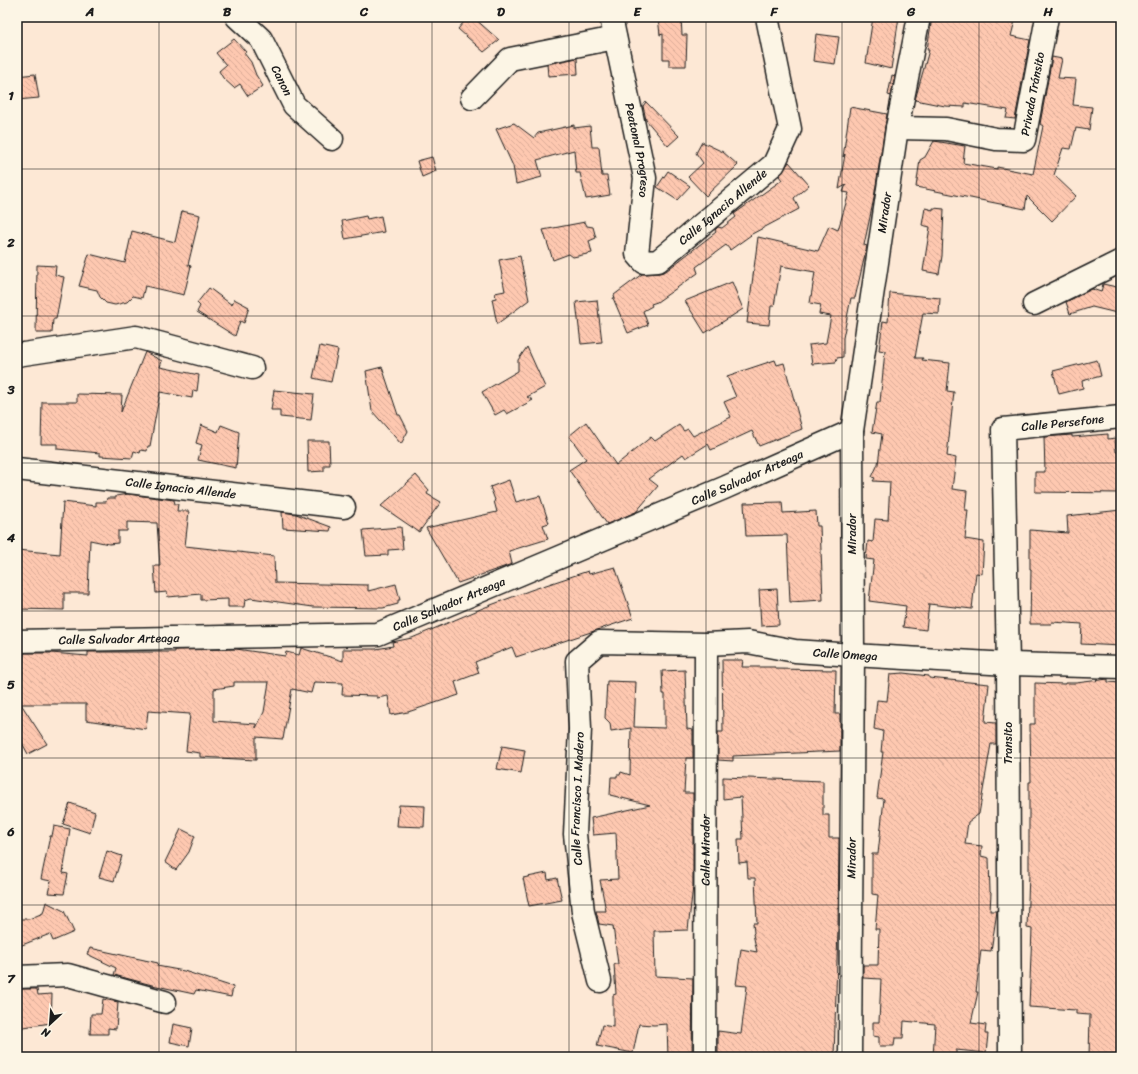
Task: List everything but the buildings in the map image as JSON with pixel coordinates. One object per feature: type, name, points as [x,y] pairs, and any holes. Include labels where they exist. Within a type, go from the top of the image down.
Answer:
[{"type":"street","name":"Canon","points":[[238,17],[261,39],[294,105],[332,139]]},
{"type":"street","name":"Peatonal Progreso","points":[[611,17],[645,178],[637,254],[644,262]]},
{"type":"street","name":"Calle Ignacio Allende","points":[[644,262],[658,261],[774,164],[790,130],[767,17]]},
{"type":"street","name":"Mirador","points":[[850,1057],[853,655],[852,431],[897,128],[919,17]]},
{"type":"street","name":"Privada Tránsito","points":[[897,128],[946,129],[996,140],[1024,140],[1047,17]]},
{"type":"street","points":[[472,98],[510,59],[615,38]]},
{"type":"street","points":[[1034,304],[1121,261]]},
{"type":"street","points":[[17,355],[136,337],[252,368]]},
{"type":"street","name":"Calle Persefone","points":[[1004,429],[1121,417]]},
{"type":"street","name":"Transito","points":[[1004,429],[1008,664],[1010,1057]]},
{"type":"street","name":"Calle Salvador Arteaga","points":[[19,642],[378,634],[724,488],[852,431]]},
{"type":"street","name":"Calle Ignacio Allende","points":[[17,469],[344,507]]},
{"type":"street","name":"Calle Omega","points":[[577,661],[599,642],[706,644],[748,642],[795,651],[853,655],[1008,664],[1121,667]]},
{"type":"street","name":"Calle Mirador","points":[[705,1057],[706,644]]},
{"type":"street","name":"Calle Francisco I. Madero","points":[[577,661],[580,729],[575,834],[583,912],[600,981]]},
{"type":"street","points":[[17,978],[68,975],[165,1002]]}]
